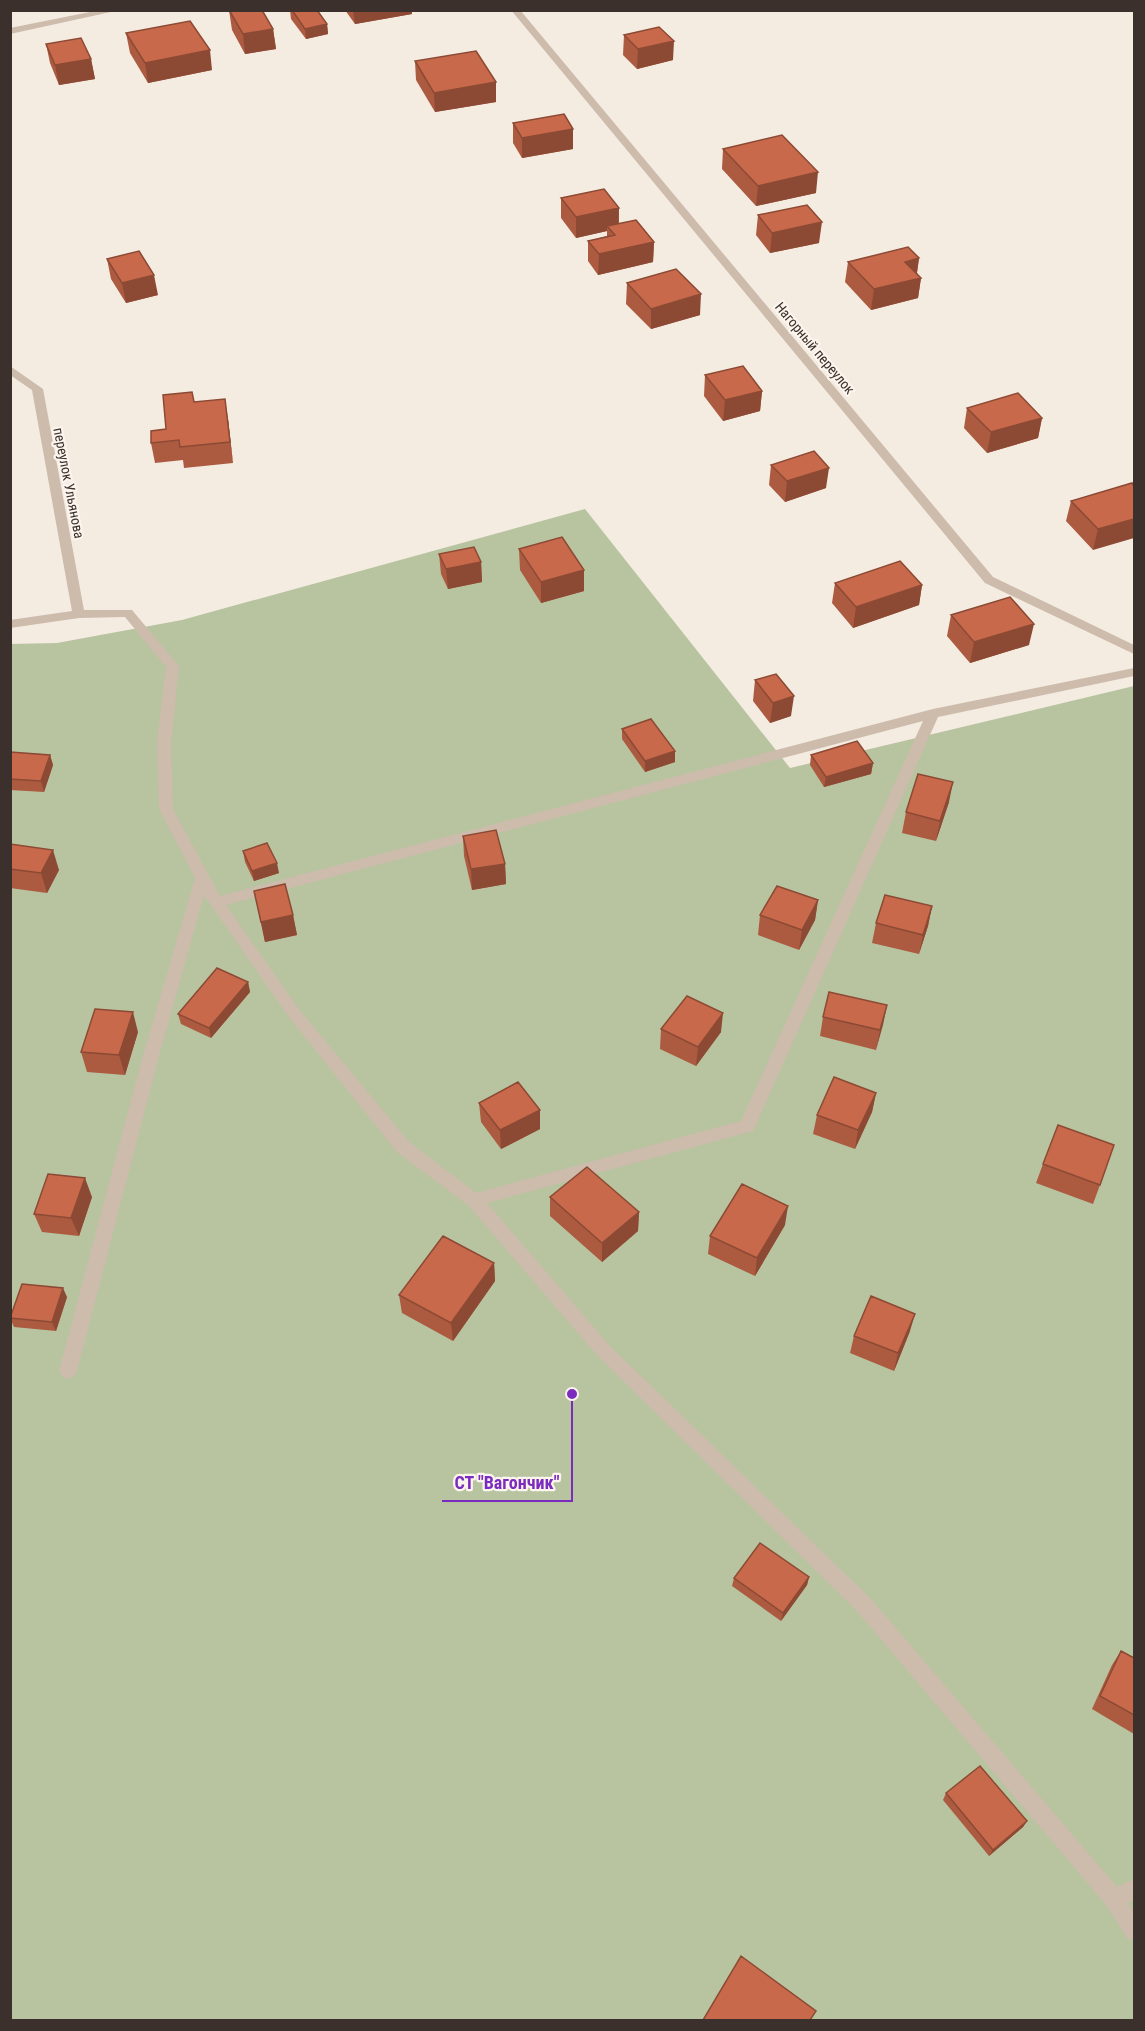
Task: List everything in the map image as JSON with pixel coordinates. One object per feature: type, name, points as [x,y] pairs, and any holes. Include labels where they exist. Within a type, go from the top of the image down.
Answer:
[{"type":"street","points":[[10,31],[116,10]]},
{"type":"street","name":"Нагорный переулок","points":[[515,10],[989,580],[1134,650]]},
{"type":"street","name":"переулок Ульянова","points":[[10,369],[37,389],[79,614]]},
{"type":"street","points":[[10,624],[79,614],[128,613],[173,666],[164,743],[166,810],[217,902],[293,1012],[403,1147],[474,1200],[603,1350],[864,1605],[1114,1899],[1134,1931]]},
{"type":"street","points":[[217,902],[933,714],[1134,672]]},
{"type":"street","points":[[474,1200],[747,1126],[933,714]]},
{"type":"street","points":[[68,1371],[148,1063],[202,878]]},
{"type":"street","points":[[1114,1899],[1134,1889]]},
{"type":"green space","points":[[585,509],[790,768],[1134,686],[1134,2020],[11,2020],[10,644],[57,643],[182,620]]},
{"type":"building","points":[[229,10],[262,10],[273,29],[243,34]]},
{"type":"building","points":[[292,10],[317,10],[327,24],[305,29]]},
{"type":"building","points":[[190,21],[210,50],[145,63],[126,33]]},
{"type":"building","points":[[659,27],[674,41],[638,49],[624,35]]},
{"type":"building","points":[[81,38],[91,59],[55,65],[46,44]]},
{"type":"building","points":[[476,51],[496,82],[434,93],[415,61]]},
{"type":"building","points":[[564,114],[573,129],[522,138],[513,123]]},
{"type":"building","points":[[782,135],[818,172],[758,186],[723,149]]},
{"type":"building","points":[[604,189],[619,208],[576,217],[561,198]]},
{"type":"building","points":[[807,205],[822,222],[772,233],[758,215]]},
{"type":"building","points":[[636,220],[654,242],[599,254],[588,241],[615,235],[607,226]]},
{"type":"building","points":[[908,247],[919,258],[905,262],[921,278],[874,289],[848,262]]},
{"type":"building","points":[[139,251],[154,275],[122,283],[107,259]]},
{"type":"building","points":[[676,269],[701,294],[651,309],[627,283]]},
{"type":"building","points":[[743,366],[762,391],[725,400],[705,375]]},
{"type":"building","points":[[192,392],[194,402],[225,399],[230,442],[180,447],[179,440],[151,443],[151,431],[166,429],[163,395]]},
{"type":"building","points":[[1018,393],[1042,418],[991,432],[967,408]]},
{"type":"building","points":[[814,451],[829,468],[787,481],[771,465]]},
{"type":"building","points":[[1132,483],[1134,486],[1134,519],[1098,529],[1071,501]]},
{"type":"building","points":[[562,537],[584,570],[541,582],[519,549]]},
{"type":"building","points":[[474,547],[481,562],[446,569],[439,554]]},
{"type":"building","points":[[900,561],[922,585],[856,607],[835,583]]},
{"type":"building","points":[[1010,597],[1034,624],[974,642],[951,615]]},
{"type":"building","points":[[776,674],[794,696],[773,703],[755,680]]},
{"type":"building","points":[[651,719],[675,751],[645,761],[622,729]]},
{"type":"building","points":[[857,741],[873,763],[826,777],[811,755]]},
{"type":"building","points":[[10,752],[50,755],[41,781],[10,779]]},
{"type":"building","points":[[918,774],[953,782],[940,821],[906,812]]},
{"type":"building","points":[[496,830],[505,864],[471,869],[463,836]]},
{"type":"building","points":[[267,843],[277,863],[252,871],[243,851]]},
{"type":"building","points":[[10,844],[53,850],[41,873],[10,869]]},
{"type":"building","points":[[285,884],[293,915],[261,922],[254,891]]},
{"type":"building","points":[[777,886],[818,900],[802,930],[760,915]]},
{"type":"building","points":[[885,895],[932,906],[923,935],[876,923]]},
{"type":"building","points":[[217,968],[248,982],[209,1028],[178,1014]]},
{"type":"building","points":[[829,992],[887,1005],[880,1030],[823,1017]]},
{"type":"building","points":[[687,996],[723,1013],[698,1047],[661,1029]]},
{"type":"building","points":[[95,1009],[133,1012],[119,1055],[81,1052]]},
{"type":"building","points":[[834,1077],[876,1093],[858,1130],[817,1115]]},
{"type":"building","points":[[518,1082],[540,1110],[500,1130],[479,1103]]},
{"type":"building","points":[[1058,1125],[1114,1145],[1100,1185],[1043,1164]]},
{"type":"building","points":[[587,1167],[639,1212],[602,1243],[550,1197]]},
{"type":"building","points":[[48,1174],[85,1178],[71,1218],[34,1214]]},
{"type":"building","points":[[742,1184],[788,1206],[757,1258],[710,1236]]},
{"type":"building","points":[[443,1236],[494,1263],[451,1323],[399,1295]]},
{"type":"building","points":[[22,1284],[63,1288],[52,1322],[10,1318]]},
{"type":"building","points":[[871,1296],[915,1314],[898,1353],[854,1336]]},
{"type":"building","points":[[760,1543],[809,1577],[783,1613],[734,1578]]},
{"type":"building","points":[[1121,1651],[1134,1658],[1134,1715],[1100,1696]]},
{"type":"building","points":[[980,1766],[1027,1821],[993,1850],[946,1793]]},
{"type":"building","points":[[741,1956],[816,2011],[810,2020],[703,2020]]},
{"type":"place","name":"СТ \"Вагончик\"","points":[[572,1394]]}]
